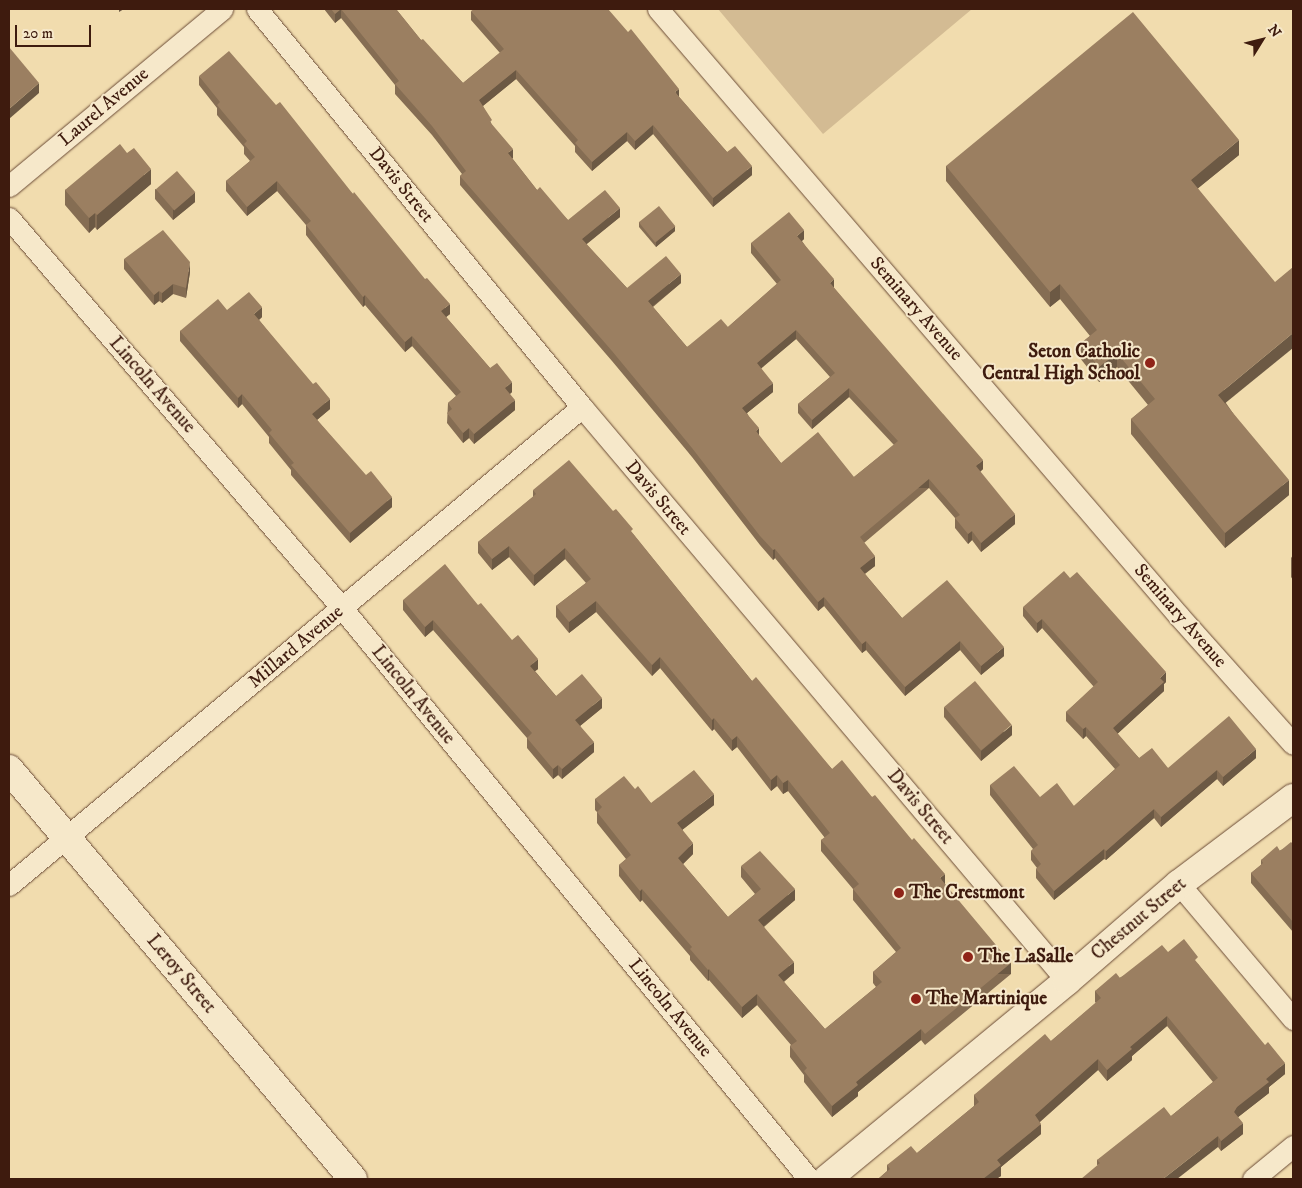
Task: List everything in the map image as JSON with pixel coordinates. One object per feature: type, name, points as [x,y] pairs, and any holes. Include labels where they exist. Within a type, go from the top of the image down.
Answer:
[{"type":"street","name":"Laurel Avenue","points":[[9,186],[222,9]]},
{"type":"street","name":"Davis Street","points":[[256,9],[582,407],[1067,981]]},
{"type":"street","name":"Seminary Avenue","points":[[658,9],[1166,600],[1293,744]]},
{"type":"street","name":"Lincoln Avenue","points":[[9,218],[342,608],[809,1179]]},
{"type":"street","name":"Millard Avenue","points":[[9,885],[582,407]]},
{"type":"street","name":"Leroy Street","points":[[9,768],[353,1179]]},
{"type":"street","name":"Chestnut Street","points":[[826,1179],[1067,981],[1179,884],[1293,798]]},
{"type":"street","points":[[1179,884],[1293,1019]]},
{"type":"street","points":[[1254,1179],[1293,1146]]},
{"type":"shaded area","points":[[718,9],[972,9],[823,134]]},
{"type":"building","points":[[331,9],[341,9],[335,14]]},
{"type":"building","points":[[341,9],[396,9],[421,40],[423,39],[463,83],[504,49],[471,11],[474,9],[608,9],[628,32],[631,29],[679,89],[675,92],[727,152],[735,146],[752,166],[713,198],[653,125],[635,141],[627,132],[592,162],[575,143],[578,140],[516,70],[479,100],[492,120],[490,122],[513,149],[508,153],[537,190],[540,187],[568,220],[605,190],[620,208],[582,239],[627,288],[666,256],[681,274],[648,301],[687,347],[721,319],[728,327],[781,280],[751,243],[789,212],[804,230],[797,236],[834,279],[830,283],[983,460],[976,466],[1015,514],[981,543],[972,531],[968,534],[955,518],[960,515],[929,479],[860,537],[875,556],[860,568],[902,618],[947,580],[1004,647],[981,666],[960,641],[905,687],[866,641],[862,644],[824,597],[818,602],[775,549],[773,550],[760,536],[692,448],[612,351],[460,176],[466,171],[432,126],[395,84],[399,81]],"holes":[[[796,330],[835,373],[798,404],[812,420],[849,388],[898,441],[854,477],[818,432],[781,463],[756,431],[759,428],[742,408],[773,383],[757,363]]]},
{"type":"building","points":[[1133,12],[1239,140],[1191,180],[1275,282],[1293,267],[1293,333],[1218,395],[1289,480],[1225,533],[1131,419],[1155,399],[1117,353],[1099,367],[1080,344],[1097,330],[1060,284],[1050,292],[946,166]]},
{"type":"building","points":[[9,47],[39,83],[9,109]]},
{"type":"building","points":[[229,51],[276,105],[280,102],[353,194],[354,192],[425,279],[427,278],[450,304],[441,311],[490,368],[497,363],[512,382],[505,388],[515,400],[474,434],[469,428],[463,433],[447,413],[452,409],[448,403],[461,392],[412,336],[405,342],[365,295],[363,297],[306,225],[311,221],[277,181],[247,207],[226,181],[255,157],[244,144],[247,141],[217,105],[220,102],[199,76]]},
{"type":"building","points":[[120,144],[127,153],[134,148],[151,169],[97,215],[95,213],[89,218],[65,190]]},
{"type":"building","points":[[177,171],[195,192],[174,211],[156,189]]},
{"type":"building","points":[[659,206],[675,226],[655,243],[639,222]]},
{"type":"building","points":[[163,230],[190,262],[186,288],[173,284],[162,293],[159,291],[154,295],[124,259]]},
{"type":"building","points":[[249,292],[262,307],[254,314],[313,384],[316,382],[330,399],[312,414],[366,475],[371,471],[392,497],[350,533],[291,465],[294,463],[269,433],[272,430],[242,394],[238,398],[180,331],[218,299],[227,310]]},
{"type":"building","points":[[569,460],[613,511],[616,509],[633,529],[631,531],[752,681],[756,677],[832,769],[842,760],[872,797],[875,795],[912,840],[914,838],[945,874],[940,878],[1011,963],[925,1034],[921,1029],[856,1082],[858,1085],[832,1106],[804,1071],[807,1068],[790,1046],[797,1041],[757,994],[742,1007],[690,949],[692,947],[642,889],[640,891],[619,865],[631,855],[597,812],[602,807],[595,799],[624,776],[635,789],[638,786],[651,803],[694,770],[714,794],[677,823],[693,843],[678,858],[728,917],[761,889],[741,866],[760,851],[795,889],[758,920],[794,962],[778,975],[825,1029],[882,982],[873,972],[901,948],[853,889],[859,884],[821,840],[830,833],[788,780],[783,783],[777,775],[771,780],[737,736],[732,740],[714,718],[712,720],[660,657],[652,665],[596,601],[569,622],[556,606],[591,579],[565,548],[534,575],[509,546],[492,559],[478,542],[536,494],[533,490]]},
{"type":"building","points":[[445,564],[478,605],[481,603],[512,640],[518,635],[538,659],[530,666],[556,696],[582,674],[602,698],[575,720],[594,742],[562,769],[558,765],[553,769],[527,738],[532,733],[433,620],[425,627],[403,600]]},
{"type":"building","points":[[1064,571],[1070,578],[1077,572],[1166,672],[1160,678],[1164,682],[1113,728],[1139,758],[1152,748],[1168,768],[1229,716],[1256,749],[1223,777],[1217,770],[1161,817],[1154,809],[1106,851],[1104,849],[1054,891],[1036,869],[1041,864],[1031,851],[1038,845],[990,785],[1014,766],[1040,797],[1057,783],[1074,806],[1120,765],[1086,727],[1083,729],[1066,712],[1098,682],[1042,619],[1037,623],[1023,607]]},
{"type":"building","points":[[975,681],[1012,725],[981,750],[944,707]]},
{"type":"building","points":[[1291,842],[1293,844],[1293,922],[1251,873],[1263,863],[1261,860],[1277,846],[1280,851]]},
{"type":"building","points":[[1184,939],[1198,957],[1195,960],[1265,1045],[1268,1042],[1285,1063],[1266,1079],[1269,1082],[1237,1107],[1234,1112],[1243,1123],[1221,1141],[1218,1136],[1163,1179],[1081,1179],[1100,1163],[1097,1160],[1164,1107],[1171,1116],[1218,1078],[1167,1016],[1130,1047],[1132,1049],[1107,1070],[1098,1059],[1035,1115],[1041,1124],[997,1160],[1001,1165],[983,1179],[878,1179],[890,1169],[887,1165],[911,1146],[917,1153],[979,1102],[974,1095],[1045,1034],[1051,1041],[1101,998],[1095,991],[1116,973],[1120,978],[1162,945],[1168,952]]},
{"type":"place","name":"Seton Catholic Central High School","points":[[1150,363]]},
{"type":"place","name":"The Crestmont","points":[[899,893]]},
{"type":"place","name":"The LaSalle","points":[[968,957]]},
{"type":"place","name":"The Martinique","points":[[916,999]]}]
